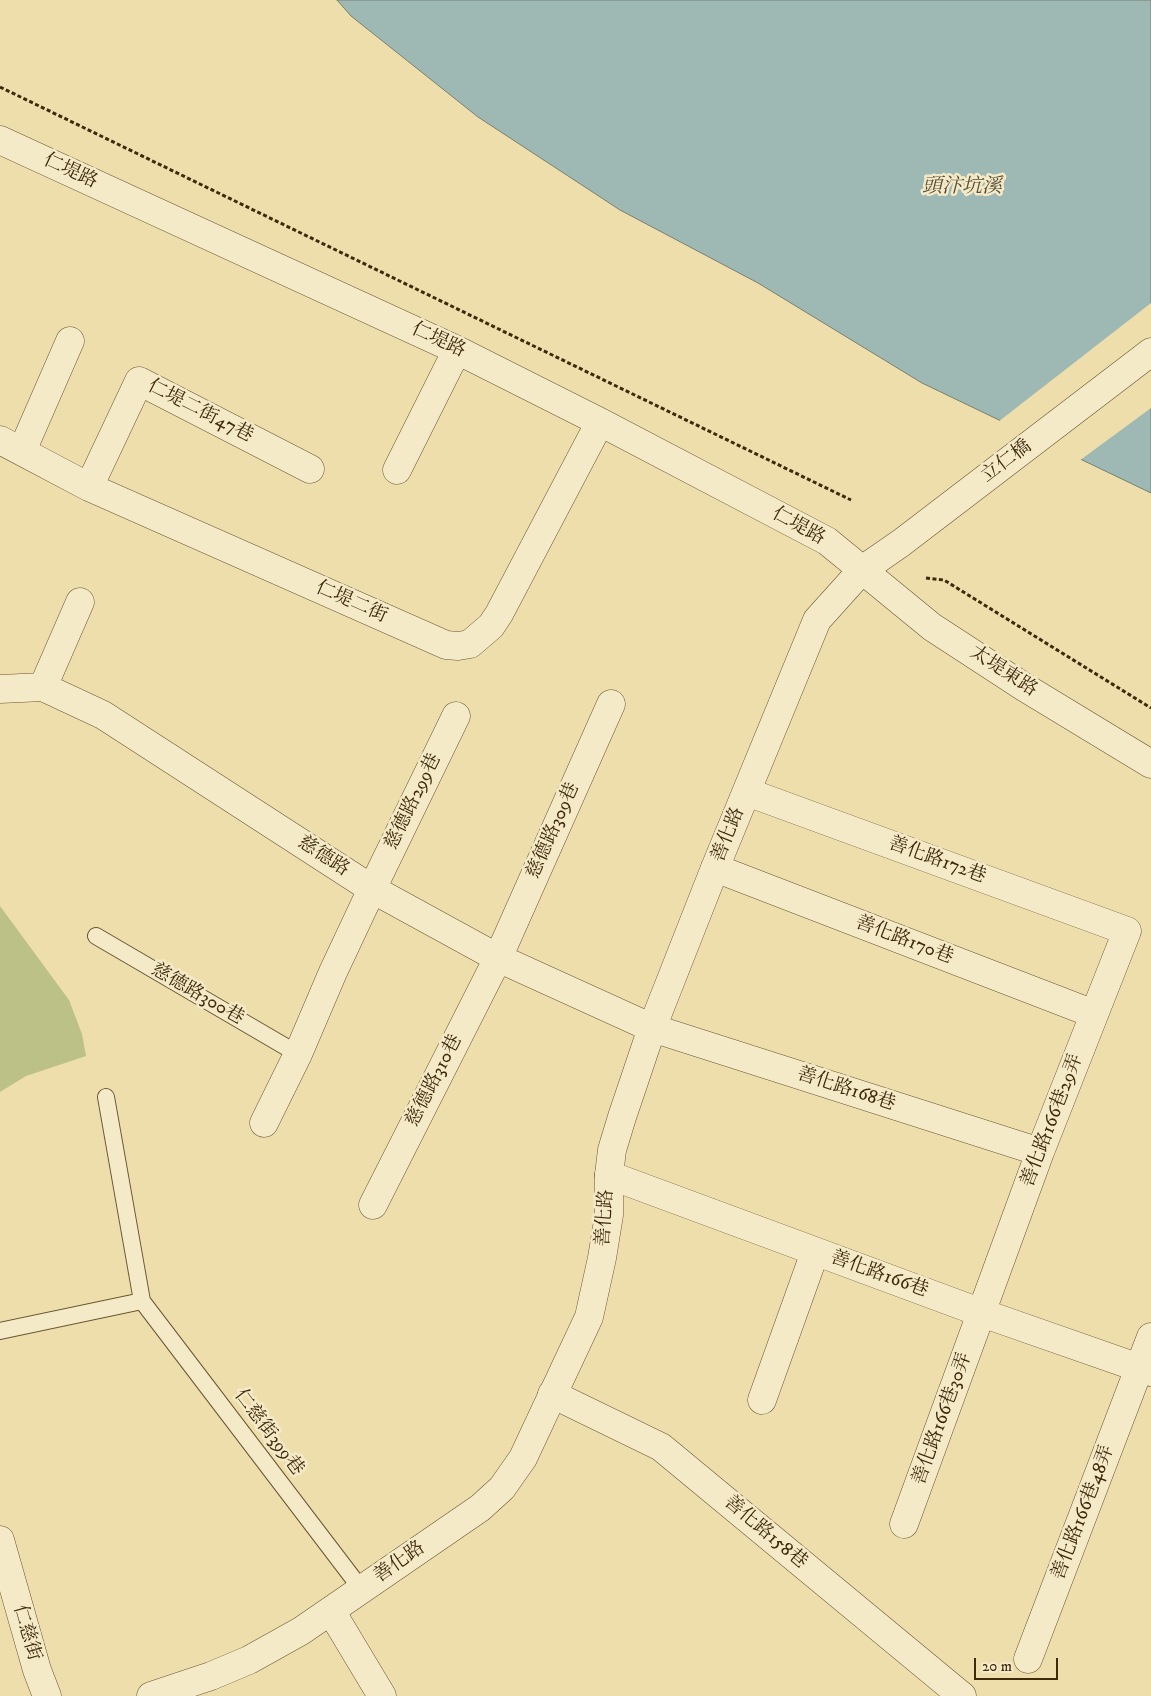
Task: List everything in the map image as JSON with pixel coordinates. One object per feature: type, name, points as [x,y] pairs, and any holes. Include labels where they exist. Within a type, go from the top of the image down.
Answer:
[{"type":"street","name":"仁堤路","points":[[2,145],[457,350],[600,422],[827,541],[862,570]]},
{"type":"street","points":[[11,446],[70,341]]},
{"type":"street","points":[[397,470],[457,350]]},
{"type":"street","name":"立仁橋","points":[[862,570],[901,543],[1151,352]]},
{"type":"street","name":"仁堤二街47巷","points":[[89,487],[140,382],[310,469]]},
{"type":"street","name":"仁堤二街","points":[[11,446],[89,487],[446,645],[458,646],[470,644],[491,626],[499,614],[600,422]]},
{"type":"street","name":"太堤東路","points":[[862,570],[932,627],[1024,687],[1151,764]]},
{"type":"street","name":"善化路","points":[[151,1696],[211,1676],[249,1660],[301,1631],[480,1508],[502,1488],[523,1458],[589,1317],[609,1215],[608,1175],[612,1150],[652,1028],[715,868],[817,620],[862,570]]},
{"type":"street","points":[[43,687],[80,602]]},
{"type":"street","name":"慈德路","points":[[0,689],[43,687],[103,715],[372,889],[498,958],[652,1028]]},
{"type":"street","name":"慈德路309巷","points":[[498,958],[611,704]]},
{"type":"street","name":"慈德路299巷","points":[[372,889],[456,716]]},
{"type":"street","name":"善化路172巷","points":[[747,792],[1127,931]]},
{"type":"street","name":"善化路170巷","points":[[715,868],[1094,1014]]},
{"type":"street","points":[[264,1123],[298,1054],[333,972],[372,889]]},
{"type":"street","name":"善化路166巷29弄","points":[[982,1313],[1040,1152],[1127,931]]},
{"type":"street","name":"慈德路310巷","points":[[373,1205],[498,958]]},
{"type":"street","name":"善化路168巷","points":[[652,1028],[1040,1152]]},
{"type":"street","name":"善化路166巷","points":[[608,1175],[982,1313],[1146,1370]]},
{"type":"street","points":[[762,1400],[815,1252]]},
{"type":"street","name":"善化路166巷30弄","points":[[904,1524],[982,1313]]},
{"type":"street","name":"善化路166巷48弄","points":[[1028,1659],[1146,1370],[1151,1337]]},
{"type":"street","name":"善化路158巷","points":[[552,1394],[661,1447],[962,1696]]},
{"type":"street","name":"仁慈街","points":[[0,1540],[37,1670],[47,1696]]},
{"type":"street","points":[[331,1611],[382,1696]]},
{"type":"lane","name":"慈德路300巷","points":[[96,936],[298,1054]]},
{"type":"lane","name":"仁慈街399巷","points":[[106,1097],[142,1301],[362,1590]]},
{"type":"lane","points":[[0,1331],[142,1301]]},
{"type":"path","points":[[0,87],[851,500]]},
{"type":"path","points":[[926,578],[944,580],[1151,708]]},
{"type":"green space","points":[[0,906],[69,1000],[82,1034],[86,1056],[26,1076],[0,1092]]},
{"type":"water","name":"頭汴坑溪","points":[[337,0],[1151,0],[1151,493],[922,383],[758,283],[620,210],[478,117],[351,16]]},
{"type":"pier","points":[[1151,303],[1151,408],[1079,461],[998,422]]}]
